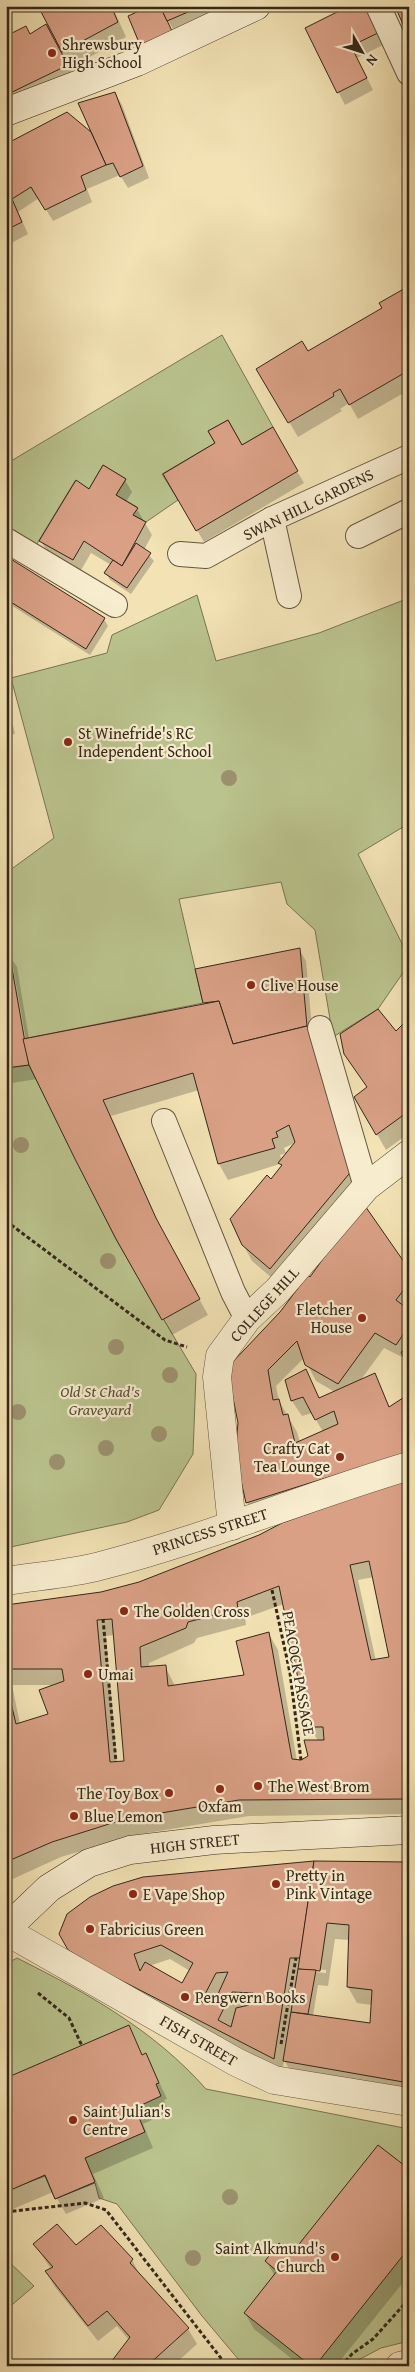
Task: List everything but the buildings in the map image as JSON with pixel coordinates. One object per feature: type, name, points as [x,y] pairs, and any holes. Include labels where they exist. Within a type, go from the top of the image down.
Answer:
[{"type":"street","points":[[6,112],[137,62],[256,6]]},
{"type":"street","name":"COLLEGE HILL","points":[[232,1526],[216,1376],[220,1356],[247,1319],[278,1290],[366,1187],[409,1154]]},
{"type":"street","name":"PRINCESS STREET","points":[[6,1581],[99,1566],[232,1526],[346,1484],[409,1466]]},
{"type":"street","name":"HIGH STREET","points":[[6,1930],[49,1888],[89,1863],[130,1850],[214,1840],[409,1830]]},
{"type":"street","name":"FISH STREET","points":[[6,1930],[236,2062],[274,2080],[409,2102]]},
{"type":"lane","points":[[378,6],[409,73]]},
{"type":"lane","name":"SWAN HILL GARDENS","points":[[180,554],[206,556],[272,519],[409,457]]},
{"type":"lane","points":[[358,536],[409,510]]},
{"type":"lane","points":[[272,519],[288,596]]},
{"type":"lane","points":[[6,540],[115,605]]},
{"type":"lane","points":[[320,1028],[366,1187]]},
{"type":"lane","points":[[164,1121],[233,1292],[247,1319]]},
{"type":"path","points":[[6,1221],[164,1340],[220,1356]]},
{"type":"path","name":"PEACOCK PASSAGE","points":[[272,1590],[290,1673],[301,1760]]},
{"type":"path","points":[[103,1619],[116,1762]]},
{"type":"path","points":[[280,2051],[296,1958]]},
{"type":"path","points":[[41,1995],[69,2018],[82,2046]]},
{"type":"path","points":[[6,2212],[85,2202],[106,2210],[226,2366]]},
{"type":"path","points":[[342,2366],[352,2354],[373,2339],[409,2299]]},
{"type":"green space","points":[[222,335],[273,427],[242,445],[228,420],[208,431],[215,443],[162,474],[178,500],[146,522],[133,515],[137,507],[116,495],[126,479],[103,465],[89,489],[75,481],[35,547],[6,529],[6,464]]},
{"type":"green space","points":[[197,595],[216,661],[319,633],[409,598],[409,835],[403,827],[358,854],[409,958],[409,964],[378,1009],[333,1037],[315,930],[287,904],[281,882],[179,899],[203,1003],[23,1039],[6,936],[6,873],[54,838],[11,678],[107,653],[112,635]]},
{"type":"green space","name":"Old St Chad's Graveyard","points":[[29,1065],[116,1239],[196,1374],[193,1454],[159,1510],[127,1522],[6,1548],[6,1068]]},
{"type":"green space","points":[[17,1958],[94,1999],[142,2031],[186,2068],[206,2089],[409,2129],[409,2341],[381,2348],[347,2366],[244,2366],[202,2316],[117,2204],[99,2198],[95,2183],[55,2199],[45,2176],[6,2191],[6,1964]]},
{"type":"green space","points":[[6,2259],[34,2286],[6,2310]]},
{"type":"place","name":"Shrewsbury High School","points":[[52,53]]},
{"type":"place","name":"St Winefride's RC Independent School","points":[[68,742]]},
{"type":"place","name":"Clive House","points":[[251,985]]},
{"type":"place","name":"Fletcher House","points":[[362,1318]]},
{"type":"place","name":"Crafty Cat Tea Lounge","points":[[340,1457]]},
{"type":"place","name":"The Golden Cross","points":[[124,1611]]},
{"type":"place","name":"Umai","points":[[88,1674]]},
{"type":"place","name":"The West Brom","points":[[258,1786]]},
{"type":"place","name":"Oxfam","points":[[220,1789]]},
{"type":"place","name":"The Toy Box","points":[[169,1793]]},
{"type":"place","name":"Blue Lemon","points":[[74,1816]]},
{"type":"place","name":"Pretty in Pink Vintage","points":[[276,1884]]},
{"type":"place","name":"E Vape Shop","points":[[133,1894]]},
{"type":"place","name":"Fabricius Green","points":[[90,1929]]},
{"type":"place","name":"Pengwern Books","points":[[185,1997]]},
{"type":"place","name":"Saint Julian's Centre","points":[[73,2120]]},
{"type":"place","name":"Saint Alkmund's Church","points":[[335,2257]]}]
